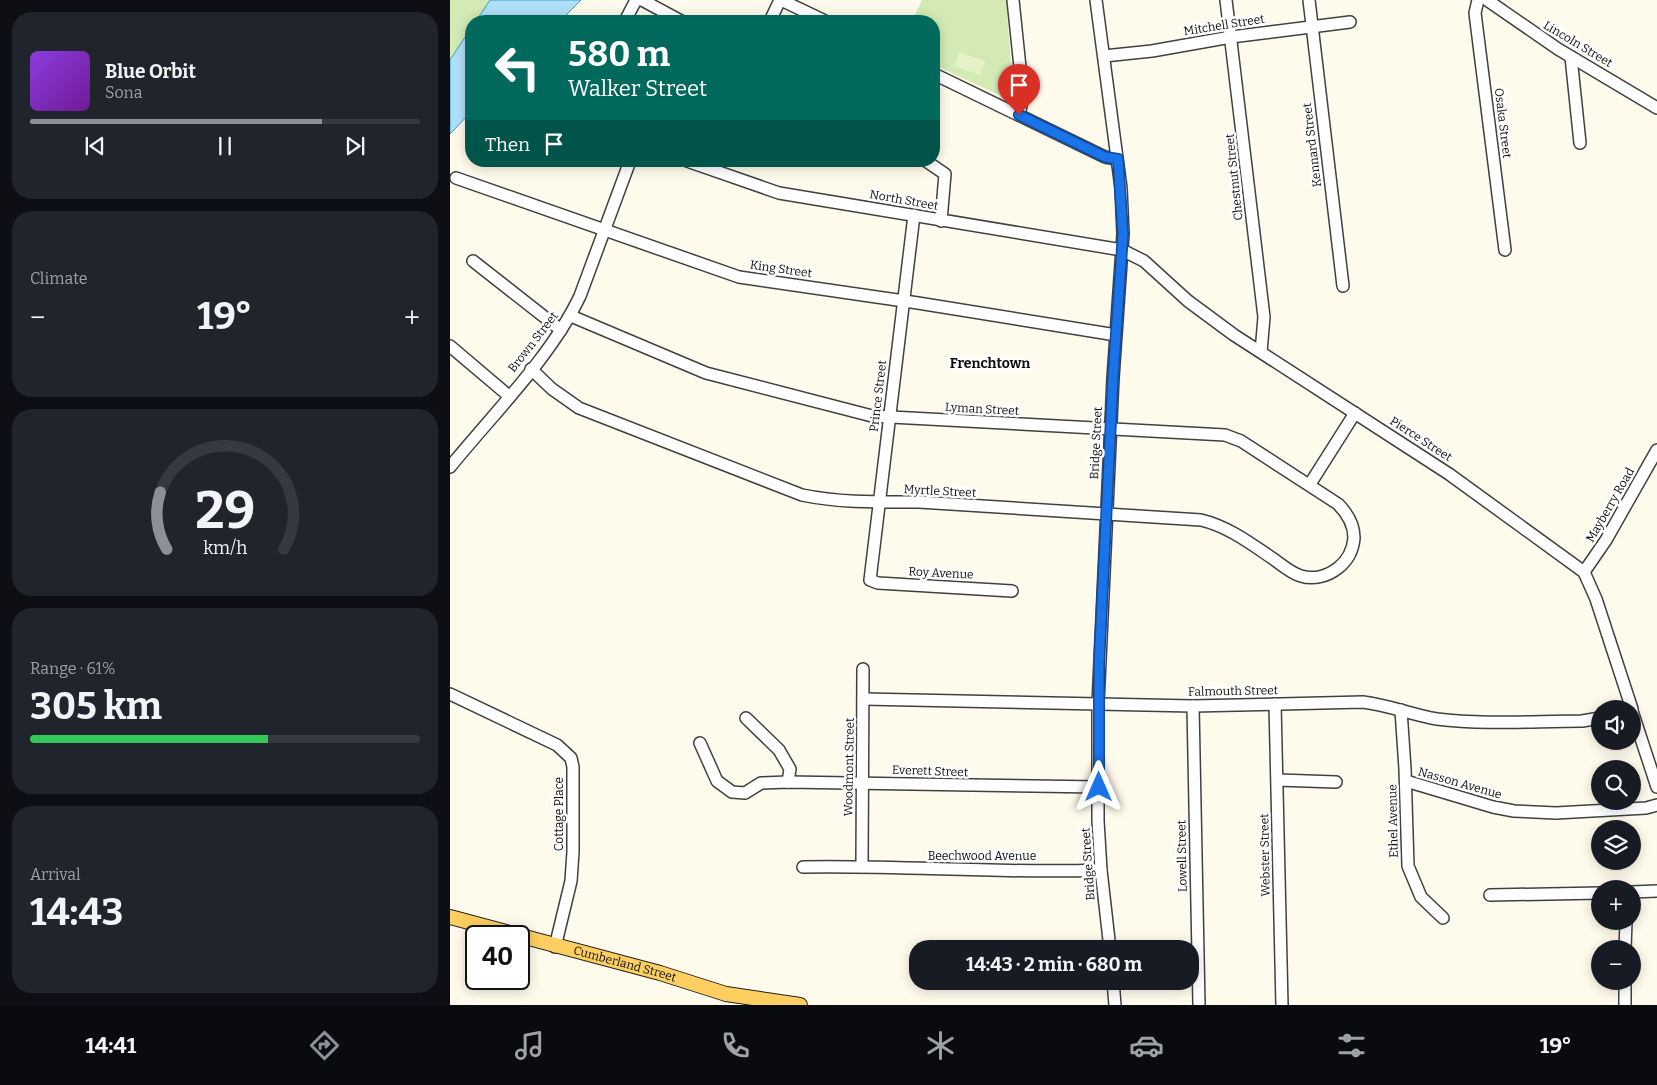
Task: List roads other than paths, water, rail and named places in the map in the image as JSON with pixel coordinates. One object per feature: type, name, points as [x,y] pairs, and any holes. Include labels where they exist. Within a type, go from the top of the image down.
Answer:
[{"type":"main road","name":"Cumberland Street","points":[[450,917],[744,1001],[800,1005]]},
{"type":"street","points":[[628,15],[636,0],[642,0],[670,15]]},
{"type":"street","points":[[773,15],[780,0],[812,15]]},
{"type":"street","points":[[1013,0],[1023,96],[1019,115]]},
{"type":"street","name":"Bridge Street","points":[[1096,0],[1118,159],[1121,188],[1122,250],[1106,513],[1098,704],[1101,870],[1109,940]]},
{"type":"street","name":"Chestnut Street","points":[[1226,0],[1264,316],[1261,352]]},
{"type":"street","name":"Kennard Street","points":[[1309,0],[1343,286]]},
{"type":"street","name":"Osaka Street","points":[[1478,0],[1475,13],[1505,250]]},
{"type":"street","name":"Lincoln Street","points":[[1487,0],[1522,26],[1657,108]]},
{"type":"street","name":"Mitchell Street","points":[[1104,56],[1152,51],[1231,37],[1350,22]]},
{"type":"street","points":[[1571,57],[1580,143]]},
{"type":"street","points":[[940,77],[1105,157],[1118,159]]},
{"type":"street","name":"Brown Street","points":[[450,467],[531,369],[571,316],[628,167]]},
{"type":"street","name":"North Street","points":[[703,167],[779,193],[1122,250]]},
{"type":"street","points":[[935,167],[945,174],[941,220]]},
{"type":"street","name":"King Street","points":[[456,178],[739,277],[904,301],[1116,336]]},
{"type":"street","name":"Prince Street","points":[[870,580],[888,418],[914,215]]},
{"type":"street","name":"Pierce Street","points":[[1122,250],[1144,261],[1206,315],[1449,474],[1584,572]]},
{"type":"street","points":[[473,261],[562,330]]},
{"type":"street","name":"Lyman Street","points":[[571,316],[655,353],[728,380],[888,418],[1225,435],[1241,441],[1310,484],[1338,504],[1350,518],[1354,535],[1351,550]]},
{"type":"street","points":[[450,346],[509,396]]},
{"type":"street","name":"Myrtle Street","points":[[531,369],[565,399],[609,422],[802,495],[878,503],[919,502],[1186,518],[1208,522],[1230,532],[1292,572],[1307,577],[1321,576],[1334,571],[1344,562],[1351,550]]},
{"type":"street","points":[[1310,484],[1356,413]]},
{"type":"street","name":"Mayberry Road","points":[[1584,572],[1606,540],[1657,450]]},
{"type":"street","points":[[1584,572],[1596,599],[1629,700]]},
{"type":"street","name":"Roy Avenue","points":[[870,580],[878,583],[1012,590]]},
{"type":"street","name":"Woodmont Street","points":[[862,668],[864,699],[862,866]]},
{"type":"street","name":"Cottage Place","points":[[450,694],[550,741],[564,750],[571,758],[574,776],[573,866],[555,947]]},
{"type":"street","name":"Falmouth Street","points":[[864,699],[1194,706],[1363,702],[1437,719],[1465,722],[1591,719]]},
{"type":"street","name":"Webster Street","points":[[1275,704],[1282,1005]]},
{"type":"street","name":"Lowell Street","points":[[1194,706],[1199,1005]]},
{"type":"street","name":"Ethel Avenue","points":[[1401,710],[1406,781],[1407,851],[1410,874],[1421,897],[1443,918]]},
{"type":"street","points":[[746,718],[779,750],[790,769],[788,782]]},
{"type":"street","points":[[1641,735],[1654,771],[1657,788]]},
{"type":"street","name":"Everett Street","points":[[700,743],[718,781],[732,792],[745,793],[761,783],[788,782],[1099,787]]},
{"type":"street","points":[[1278,780],[1336,782]]},
{"type":"street","name":"Nasson Avenue","points":[[1406,781],[1493,808],[1528,812],[1646,808],[1657,805]]},
{"type":"street","name":"Beechwood Avenue","points":[[803,867],[862,866],[957,870],[1101,870]]},
{"type":"street","points":[[1641,892],[1657,891]]},
{"type":"street","points":[[1490,895],[1591,893]]},
{"type":"street","points":[[1113,990],[1114,1005]]},
{"type":"street","points":[[1625,990],[1625,1005]]},
{"type":"water","points":[[490,0],[581,0],[566,15],[480,15]]},
{"type":"water","points":[[465,37],[465,118],[450,134],[450,60]]},
{"type":"district","name":"Frenchtown","points":[[990,363]]}]
